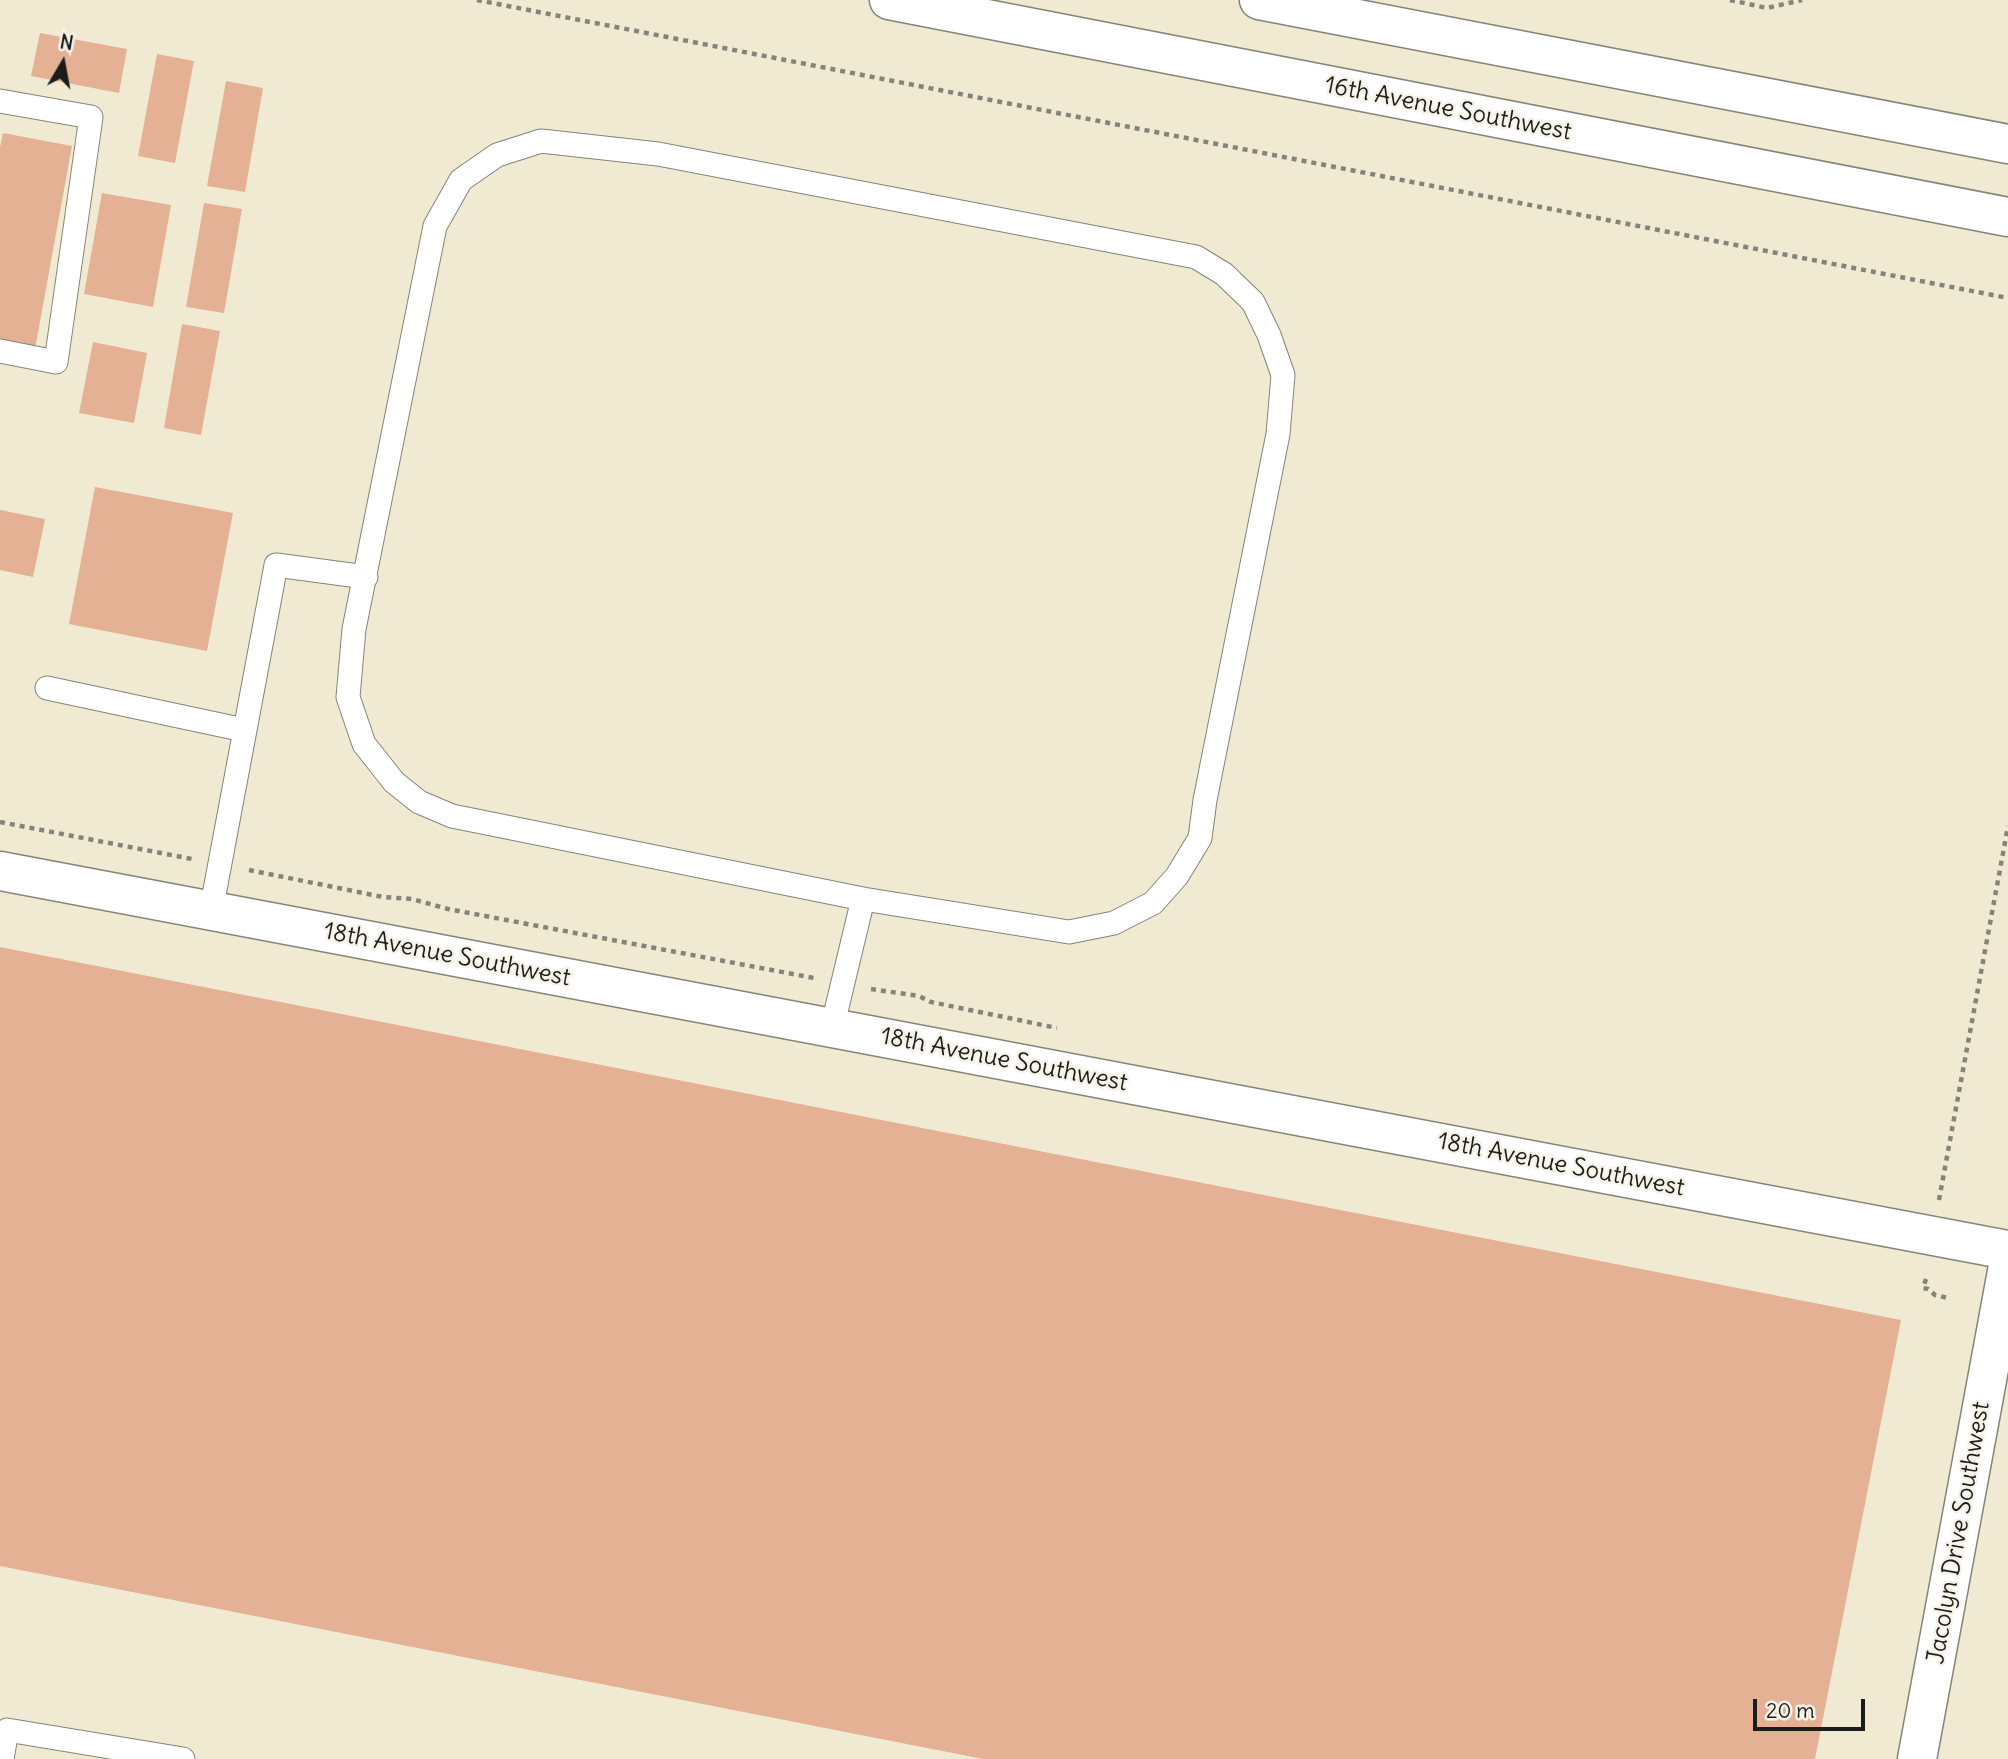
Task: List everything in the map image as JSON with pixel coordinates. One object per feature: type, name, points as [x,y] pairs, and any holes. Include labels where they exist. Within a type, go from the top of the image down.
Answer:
[{"type":"street","name":"16th Avenue Southwest","points":[[889,0],[2008,218]]},
{"type":"street","points":[[1259,0],[2008,144]]},
{"type":"street","name":"18th Avenue Southwest","points":[[0,871],[2008,1250]]},
{"type":"street","name":"Jacolyn Drive Southwest","points":[[1917,1759],[2008,1266]]},
{"type":"lane","points":[[0,101],[91,117],[56,362],[0,351]]},
{"type":"lane","points":[[541,141],[658,154],[1156,248],[1196,257],[1224,274],[1253,302],[1269,335],[1283,375],[1278,434],[1205,800],[1200,838],[1177,876],[1153,903],[1114,923],[1069,932],[863,899],[453,816],[419,802],[394,782],[364,744],[348,697],[354,629],[435,226],[461,180],[497,155],[541,141]]},
{"type":"lane","points":[[211,911],[276,565],[366,576]]},
{"type":"lane","points":[[47,688],[244,730]]},
{"type":"lane","points":[[832,1028],[863,899]]},
{"type":"lane","points":[[2,1759],[7,1731],[183,1759]]},
{"type":"path","points":[[477,0],[2008,298]]},
{"type":"path","points":[[1730,0],[1767,8],[1802,0]]},
{"type":"path","points":[[0,822],[383,897],[412,899],[448,909],[919,996],[931,1002],[1065,1030]]},
{"type":"path","points":[[1928,1201],[1939,1201],[2008,826]]},
{"type":"path","points":[[1926,1279],[1923,1288],[1948,1298]]},
{"type":"building","points":[[40,33],[127,49],[119,93],[31,76]]},
{"type":"building","points":[[157,54],[194,61],[175,163],[138,156]]},
{"type":"building","points":[[226,81],[263,88],[245,192],[207,186]]},
{"type":"building","points":[[3,133],[72,146],[35,349],[0,343],[0,147]]},
{"type":"building","points":[[102,193],[171,205],[153,307],[84,294]]},
{"type":"building","points":[[204,203],[242,209],[224,313],[186,307]]},
{"type":"building","points":[[182,324],[220,331],[201,435],[164,428]]},
{"type":"building","points":[[93,342],[147,353],[134,423],[79,413]]},
{"type":"building","points":[[95,487],[233,513],[207,651],[69,624]]},
{"type":"building","points":[[0,510],[45,519],[33,577],[0,570]]},
{"type":"building","points":[[0,947],[1901,1320],[1815,1759],[983,1759],[0,1566]]}]
